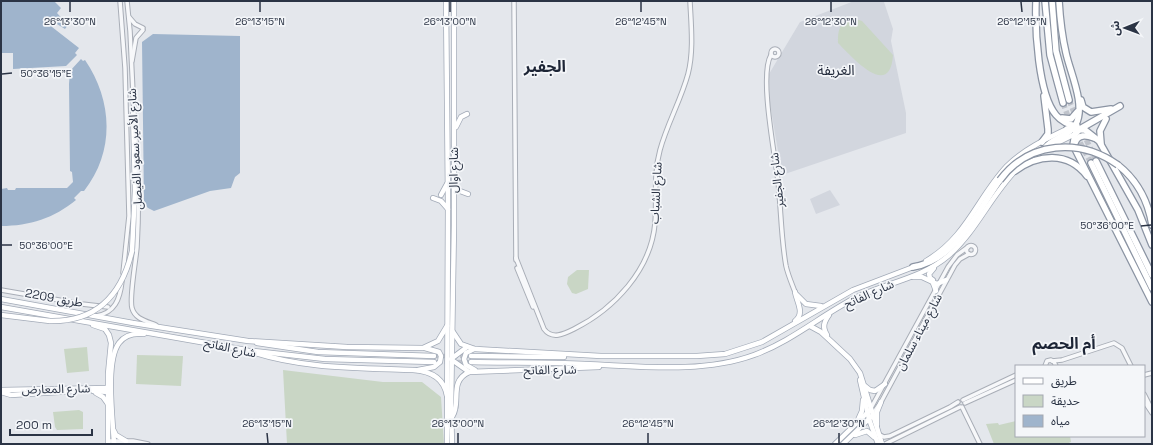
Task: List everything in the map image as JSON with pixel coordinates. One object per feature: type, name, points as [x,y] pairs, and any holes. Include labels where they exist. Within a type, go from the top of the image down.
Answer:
[{"type":"highway","points":[[1036,1],[1037,43],[1048,129],[1048,134],[1042,142]]},
{"type":"highway","points":[[1045,1],[1050,55],[1063,103]]},
{"type":"highway","points":[[1052,1],[1056,51],[1069,100]]},
{"type":"highway","points":[[1059,1],[1063,37],[1078,102],[1078,129],[1073,141],[1074,150],[1096,189],[1152,302]]},
{"type":"highway","points":[[1042,76],[1046,95],[1055,114],[1064,122],[1078,129],[1089,132],[1097,138],[1138,210],[1152,245]]},
{"type":"highway","points":[[1075,87],[1083,107],[1088,112],[1096,113],[1111,109]]},
{"type":"highway","points":[[1055,114],[1065,119],[1073,118],[1078,111],[1078,102]]},
{"type":"highway","points":[[1046,148],[1050,143],[1120,106]]},
{"type":"highway","points":[[1104,150],[1099,134],[1106,118]]},
{"type":"highway","points":[[1074,150],[1076,141],[1080,137],[1084,136],[1097,138]]},
{"type":"highway","points":[[912,267],[933,260],[956,243],[1008,170],[1022,159],[1039,151],[1054,147],[1076,147],[1090,150],[1107,157],[1118,165],[1128,173],[1141,190],[1147,203],[1152,225]]},
{"type":"highway","points":[[1015,171],[1036,159],[1055,157],[1068,161],[1079,168],[1096,189]]},
{"type":"highway","points":[[1152,275],[1093,162],[1152,288]]},
{"type":"main road","name":"شارع اوال","points":[[446,1],[448,86],[447,326],[450,339]]},
{"type":"main road","name":"شارع اوال","points":[[450,339],[453,332],[454,267],[454,1]]},
{"type":"main road","points":[[448,86],[454,113]]},
{"type":"main road","points":[[1,315],[50,321],[73,320],[84,316],[104,304],[121,284],[132,251],[135,191],[133,111]]},
{"type":"main road","points":[[454,132],[459,119],[467,114]]},
{"type":"main road","name":"شارع الفاتح","points":[[467,347],[475,349],[601,356],[716,355],[753,346],[786,330],[826,305],[862,286],[929,259],[950,244],[1006,167],[1018,157],[1042,142],[1078,129]]},
{"type":"main road","name":"شارع الفاتح","points":[[471,362],[586,364],[610,366],[695,366],[731,362],[772,348],[861,295],[909,277],[941,262],[963,240],[1015,171],[1035,154],[1046,148]]},
{"type":"main road","points":[[441,195],[448,180]]},
{"type":"main road","points":[[454,186],[460,191],[468,194]]},
{"type":"main road","points":[[433,198],[443,203],[448,209]]},
{"type":"main road","points":[[447,258],[454,258]]},
{"type":"main road","points":[[941,262],[930,272],[929,276],[935,281],[942,282]]},
{"type":"main road","points":[[447,267],[454,267]]},
{"type":"main road","points":[[909,277],[922,278],[933,283],[942,282]]},
{"type":"main road","points":[[933,283],[936,291]]},
{"type":"main road","points":[[795,292],[801,301],[809,305],[826,305]]},
{"type":"main road","points":[[786,330],[798,319],[800,314],[795,292]]},
{"type":"main road","name":"شارع الفاتح","points":[[1,299],[248,341],[358,348],[423,348],[438,341],[444,334],[447,326]]},
{"type":"main road","name":"شارع الفاتح","points":[[1,307],[246,350],[316,366],[418,370],[431,373],[439,378],[447,396]]},
{"type":"main road","points":[[831,312],[824,322],[824,331],[860,373],[865,385],[870,414],[877,434]]},
{"type":"main road","points":[[87,321],[105,329],[110,338],[111,346],[108,378],[113,429],[111,443]]},
{"type":"main road","points":[[810,326],[819,330],[840,350]]},
{"type":"main road","points":[[418,370],[436,369],[467,347],[457,340],[453,332]]},
{"type":"main road","points":[[111,443],[108,404],[116,351],[121,341],[132,334],[156,334]]},
{"type":"main road","points":[[448,444],[447,370],[450,359],[448,349],[450,339]]},
{"type":"main road","points":[[450,339],[452,444]]},
{"type":"main road","points":[[248,341],[290,349],[318,352],[434,356]]},
{"type":"main road","points":[[423,348],[438,350],[469,372],[461,377],[457,384],[455,408],[452,417]]},
{"type":"main road","points":[[418,370],[436,366],[441,360],[439,352],[423,348]]},
{"type":"main road","points":[[475,349],[466,353],[464,359],[466,365],[475,370]]},
{"type":"main road","points":[[246,350],[325,359],[434,362]]},
{"type":"main road","name":"شارع الفاتح","points":[[471,356],[576,358],[601,356]]},
{"type":"main road","name":"شارع الفاتح","points":[[469,372],[475,370],[585,369],[610,366]]},
{"type":"main road","points":[[860,373],[863,393],[870,414],[877,434],[884,444]]},
{"type":"main road","points":[[93,390],[102,386],[108,378]]},
{"type":"main road","points":[[865,385],[873,391],[885,384]]},
{"type":"main road","points":[[93,390],[103,396],[108,404]]},
{"type":"main road","name":"شارع المعارض","points":[[1,392],[93,390]]},
{"type":"main road","name":"شارع المعارض","points":[[1,392],[109,390]]},
{"type":"main road","points":[[853,428],[862,411],[863,393]]},
{"type":"main road","points":[[878,444],[877,415],[881,402]]},
{"type":"main road","points":[[835,444],[870,414]]},
{"type":"main road","points":[[844,444],[870,414]]},
{"type":"main road","points":[[113,429],[116,436],[125,443]]},
{"type":"main road","points":[[850,438],[867,431],[877,434]]},
{"type":"street","name":"شارع الأمير سعود الفيصل","points":[[94,316],[115,306],[119,297],[127,243],[129,216],[125,68],[120,1]]},
{"type":"street","name":"شارع الأمير سعود الفيصل","points":[[126,1],[139,194],[136,267],[131,303],[134,312],[140,319],[162,327]]},
{"type":"street","name":"شارع الشباب","points":[[514,1],[516,258],[544,329],[551,335],[558,336],[572,330],[596,316],[618,297],[644,262],[650,248],[655,224],[655,173],[658,156],[663,138],[689,72],[690,1]]},
{"type":"street","points":[[128,16],[135,24],[143,29],[136,38],[131,62]]},
{"type":"street","name":"شارع الجفير","points":[[773,56],[768,66],[768,100],[778,181],[783,241],[788,274],[795,292]]},
{"type":"street","points":[[972,246],[976,250],[974,254],[969,254],[967,251],[968,247],[972,246]]},
{"type":"street","name":"شارع ميناء سلمان","points":[[870,414],[881,402],[951,262],[968,247]]},
{"type":"street","name":"شارع ميناء سلمان","points":[[870,414],[936,291],[957,261],[969,254]]},
{"type":"street","name":"طريق 2209","points":[[1,290],[108,307]]},
{"type":"street","points":[[1045,365],[1048,361],[1062,360],[1114,343],[1122,348],[1130,365]]},
{"type":"street","points":[[1057,365],[1062,360]]},
{"type":"street","points":[[1052,361],[1055,365]]},
{"type":"street","points":[[884,444],[961,407],[964,402],[1015,376]]},
{"type":"street","points":[[877,434],[884,437],[890,436],[958,402],[964,402],[1015,380]]},
{"type":"street","points":[[1145,396],[1152,412]]},
{"type":"street","points":[[958,402],[958,405],[961,407],[980,444]]},
{"type":"street","points":[[1145,402],[1152,412]]},
{"type":"street","points":[[111,443],[148,444]]},
{"type":"shaded area","points":[[854,1],[884,2],[893,29],[891,41],[906,113],[906,133],[782,175],[770,104],[769,74],[800,22]]},
{"type":"shaded area","points":[[830,190],[840,205],[816,214],[810,199]]},
{"type":"green space","points":[[850,17],[862,21],[893,55],[890,68],[885,74],[878,75],[869,71],[860,65],[838,43],[840,28]]},
{"type":"green space","points":[[577,270],[589,270],[588,289],[576,294],[572,293],[567,284],[568,277]]},
{"type":"green space","points":[[87,347],[89,371],[67,373],[64,349]]},
{"type":"green space","points":[[137,355],[183,356],[181,386],[136,384]]},
{"type":"green space","points":[[283,370],[383,382],[422,382],[441,397],[444,444],[287,444]]},
{"type":"green space","points":[[79,410],[83,412],[83,429],[57,430],[55,427],[53,412]]},
{"type":"green space","points":[[1015,421],[1015,437],[1070,437],[1071,442],[1066,444],[994,444],[986,424],[998,423],[999,425]]},
{"type":"water","points":[[1,1],[54,1],[61,8],[57,13],[68,25],[65,29],[44,16],[52,27],[79,48],[75,53],[77,55],[66,66],[13,69],[13,53],[1,53]]},
{"type":"water","points":[[153,34],[240,36],[240,173],[235,177],[231,188],[210,191],[154,211],[144,204],[142,42]]},
{"type":"water","points":[[81,59],[83,61],[85,60],[101,92],[107,126],[101,160],[94,176],[84,191],[81,191],[74,198],[76,200],[59,212],[32,223],[1,226],[1,189],[7,188],[8,190],[15,190],[16,188],[67,188],[73,182],[72,172],[70,171],[69,84],[70,71]]},
{"type":"tunnel","points":[[1069,100],[1076,117]]},
{"type":"tunnel","points":[[1063,103],[1070,122]]},
{"type":"tunnel","points":[[1083,132],[1096,161]]},
{"type":"tunnel","points":[[1076,135],[1091,163]]},
{"type":"tunnel","points":[[434,356],[468,356]]},
{"type":"tunnel","points":[[438,362],[471,362]]},
{"type":"district","name":"الجفير","points":[[545,66]]},
{"type":"district","name":"الغريفة","points":[[836,70]]},
{"type":"district","name":"أم الحصم","points":[[1064,343]]}]
